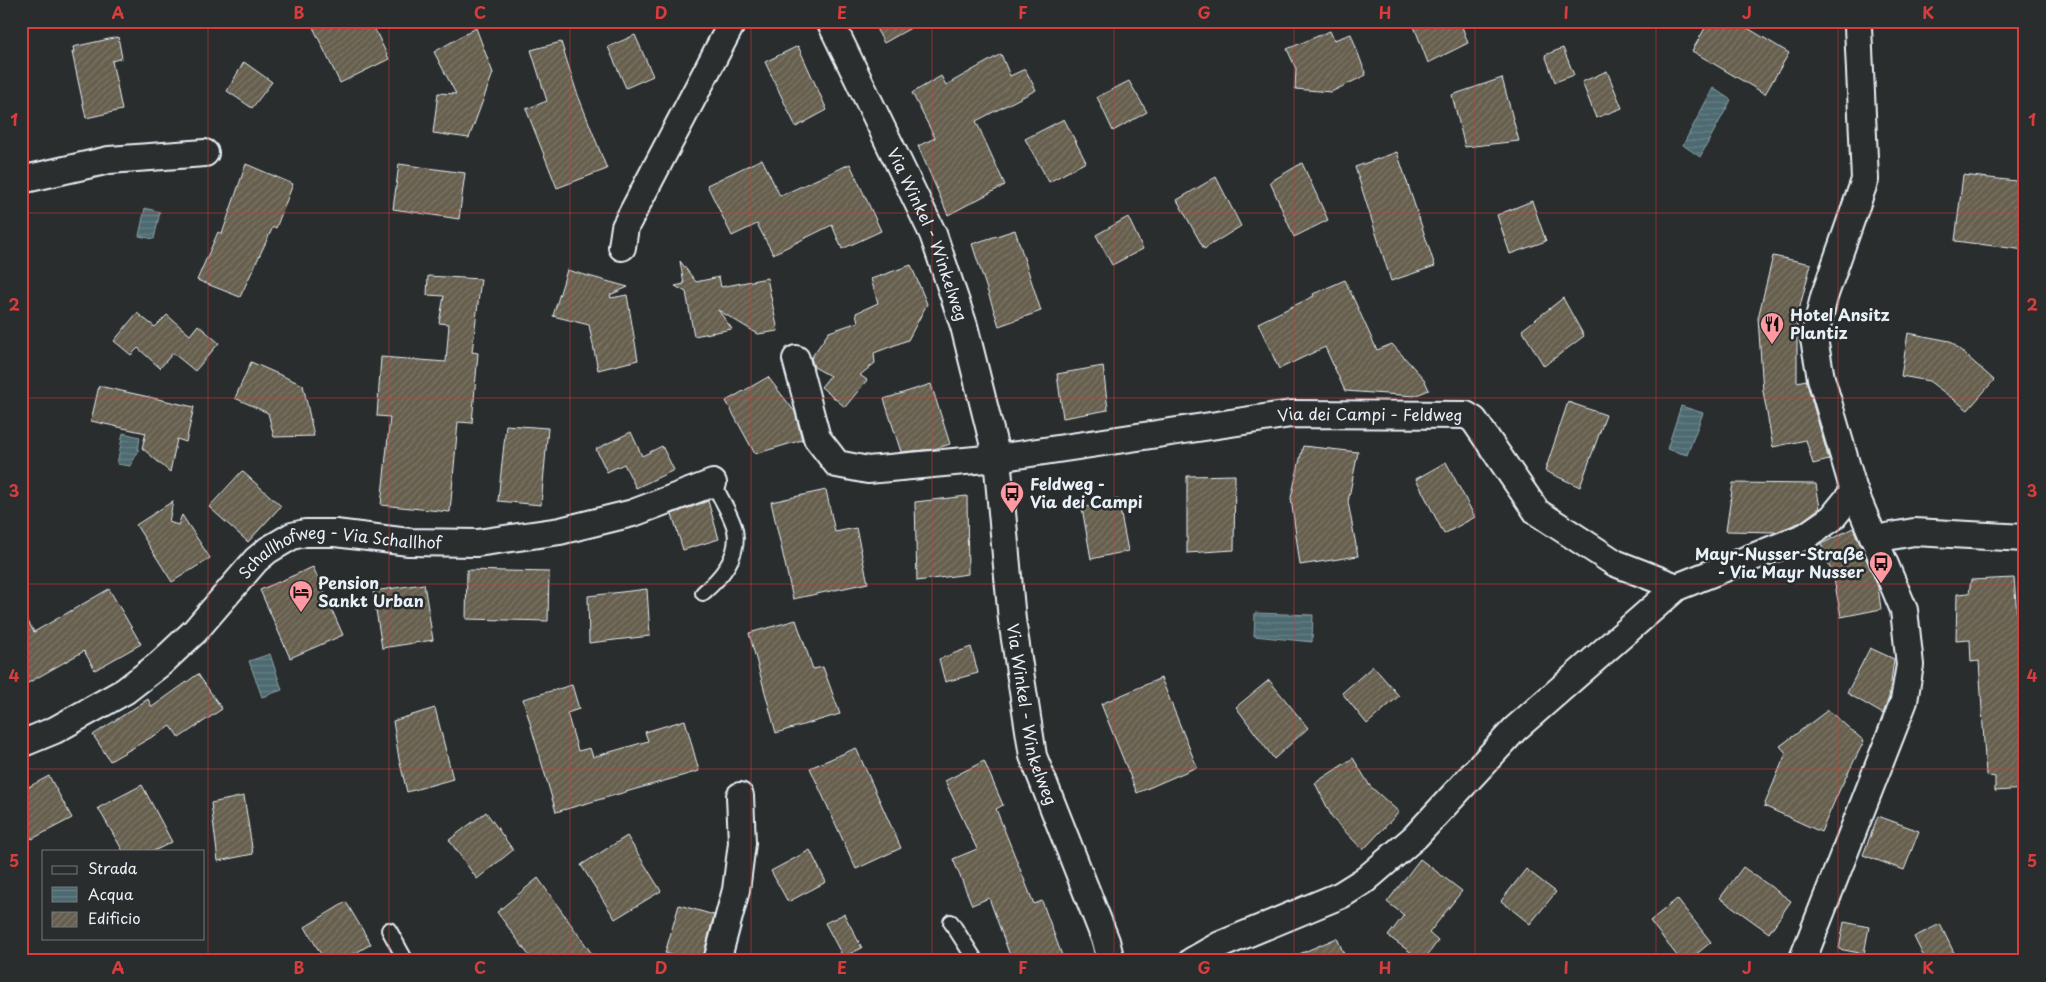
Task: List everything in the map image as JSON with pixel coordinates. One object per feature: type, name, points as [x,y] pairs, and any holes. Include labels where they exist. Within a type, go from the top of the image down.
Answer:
[{"type":"street","points":[[622,247],[625,227],[733,21]]},
{"type":"street","name":"Via Winkel - Winkelweg","points":[[830,21],[933,234],[964,326],[997,458],[1012,620],[1033,756],[1106,941],[1111,961]]},
{"type":"street","points":[[1802,961],[1904,701],[1910,664],[1904,610],[1854,491],[1821,378],[1814,339],[1824,297],[1865,180],[1860,23]]},
{"type":"street","points":[[21,180],[109,160],[205,153]]},
{"type":"street","points":[[796,358],[818,438],[837,464],[868,470],[997,458]]},
{"type":"street","name":"Via dei Campi - Feldweg","points":[[997,458],[1291,414],[1466,415],[1474,420],[1537,512],[1615,563],[1677,587]]},
{"type":"street","name":"Schallhofweg - Via Schallhof","points":[[21,744],[55,730],[125,691],[161,663],[195,630],[256,560],[268,550],[292,536],[305,533],[335,533],[409,542],[477,543],[569,529],[633,513],[713,483]]},
{"type":"street","points":[[1192,961],[1220,945],[1341,895],[1365,880],[1415,837],[1515,729],[1677,587],[1806,536],[1832,518],[1854,491]]},
{"type":"street","points":[[1875,538],[1914,532],[2024,542]]},
{"type":"street","points":[[717,961],[736,890],[742,843],[740,796]]},
{"type":"lane","points":[[704,593],[713,585],[735,554],[735,529],[713,483]]},
{"type":"lane","points":[[950,922],[976,961]]},
{"type":"lane","points":[[389,930],[406,961]]},
{"type":"water","points":[[1713,88],[1731,100],[1700,157],[1683,145]]},
{"type":"water","points":[[145,208],[160,212],[154,239],[139,236]]},
{"type":"water","points":[[1681,406],[1703,413],[1687,455],[1667,449]]},
{"type":"water","points":[[123,433],[140,437],[138,452],[130,466],[117,464]]},
{"type":"water","points":[[1255,613],[1313,615],[1312,642],[1254,636]]},
{"type":"water","points":[[270,654],[282,690],[262,697],[249,661]]},
{"type":"building","points":[[310,21],[371,21],[389,59],[340,83]]},
{"type":"building","points":[[872,21],[923,21],[884,43]]},
{"type":"building","points":[[1412,21],[1460,21],[1468,43],[1428,63]]},
{"type":"building","points":[[1709,21],[1736,21],[1789,53],[1765,94],[1692,51]]},
{"type":"building","points":[[476,28],[493,73],[469,138],[433,133],[438,93],[456,94],[434,52]]},
{"type":"building","points":[[1330,31],[1334,40],[1351,34],[1366,75],[1331,92],[1295,89],[1296,69],[1287,49]]},
{"type":"building","points":[[635,35],[653,76],[626,88],[608,47]]},
{"type":"building","points":[[118,37],[122,58],[112,61],[122,110],[86,118],[72,52],[74,52],[73,47]]},
{"type":"building","points":[[561,42],[576,90],[607,169],[557,188],[526,109],[547,101],[531,50]]},
{"type":"building","points":[[798,46],[827,110],[796,127],[765,62]]},
{"type":"building","points":[[1563,48],[1574,75],[1555,82],[1545,55]]},
{"type":"building","points":[[1001,54],[1010,76],[1025,69],[1036,90],[976,121],[1005,185],[948,215],[918,146],[935,138],[912,93],[941,76],[946,85]]},
{"type":"building","points":[[244,62],[272,82],[252,108],[227,91]]},
{"type":"building","points":[[1607,71],[1622,108],[1596,118],[1582,82]]},
{"type":"building","points":[[1502,78],[1519,141],[1465,147],[1452,95]]},
{"type":"building","points":[[1129,81],[1147,112],[1113,131],[1097,97]]},
{"type":"building","points":[[1064,119],[1086,162],[1049,182],[1025,139]]},
{"type":"building","points":[[1397,152],[1435,266],[1391,281],[1355,167]]},
{"type":"building","points":[[762,159],[780,196],[850,164],[881,231],[842,249],[832,225],[773,254],[757,224],[732,236],[707,185]]},
{"type":"building","points":[[1302,163],[1328,220],[1294,237],[1270,182]]},
{"type":"building","points":[[246,164],[293,184],[276,228],[273,227],[240,297],[197,280],[218,232],[222,234]]},
{"type":"building","points":[[399,164],[465,173],[459,219],[393,209]]},
{"type":"building","points":[[1963,175],[2025,182],[2025,250],[1955,241]]},
{"type":"building","points":[[1216,177],[1241,226],[1204,249],[1177,200]]},
{"type":"building","points":[[1532,201],[1546,241],[1510,254],[1497,215]]},
{"type":"building","points":[[1128,217],[1143,249],[1112,265],[1096,235]]},
{"type":"building","points":[[1015,230],[1041,311],[999,326],[972,244]]},
{"type":"building","points":[[1773,256],[1811,264],[1797,318],[1797,382],[1806,380],[1829,460],[1813,464],[1806,440],[1773,447],[1763,391],[1758,318]]},
{"type":"building","points":[[680,261],[696,282],[719,277],[721,287],[767,278],[778,331],[758,334],[718,310],[732,329],[694,336],[686,292],[675,286],[684,284]]},
{"type":"building","points":[[911,265],[927,304],[908,340],[874,353],[875,363],[860,375],[867,380],[845,407],[821,387],[830,376],[814,367],[811,358],[829,332],[858,322],[856,313],[878,303],[871,279]]},
{"type":"building","points":[[567,270],[628,287],[610,295],[611,298],[627,295],[638,360],[598,370],[589,325],[553,316]]},
{"type":"building","points":[[428,276],[481,279],[472,352],[478,353],[472,423],[458,422],[450,512],[381,505],[390,417],[377,416],[381,357],[446,362],[449,324],[439,323],[444,296],[427,295]]},
{"type":"building","points":[[1345,280],[1377,350],[1392,344],[1424,379],[1429,390],[1414,396],[1345,391],[1325,347],[1279,369],[1258,323],[1314,296],[1313,294]]},
{"type":"building","points":[[1563,298],[1584,336],[1544,366],[1522,330]]},
{"type":"building","points":[[137,313],[155,327],[167,315],[190,335],[198,325],[219,343],[195,371],[173,353],[160,368],[138,348],[131,355],[114,341]]},
{"type":"building","points":[[1908,333],[1950,341],[1994,380],[1968,410],[1929,381],[1901,376]]},
{"type":"building","points":[[251,362],[303,385],[314,436],[274,437],[268,413],[235,398]]},
{"type":"building","points":[[1103,366],[1108,410],[1063,418],[1057,374]]},
{"type":"building","points":[[768,377],[795,412],[802,440],[755,454],[726,401]]},
{"type":"building","points":[[931,384],[950,444],[934,449],[901,452],[884,399]]},
{"type":"building","points":[[99,386],[194,407],[186,442],[177,439],[170,472],[142,448],[146,433],[91,421]]},
{"type":"building","points":[[1568,402],[1606,415],[1580,487],[1545,471]]},
{"type":"building","points":[[506,425],[548,428],[541,505],[498,501]]},
{"type":"building","points":[[631,432],[642,456],[662,446],[674,470],[636,488],[624,464],[607,472],[596,449]]},
{"type":"building","points":[[1303,446],[1358,452],[1348,502],[1358,556],[1300,565],[1291,498]]},
{"type":"building","points":[[1446,462],[1475,517],[1444,534],[1416,479]]},
{"type":"building","points":[[242,471],[281,506],[248,542],[209,507]]},
{"type":"building","points":[[1235,475],[1234,550],[1187,553],[1187,476]]},
{"type":"building","points":[[1733,483],[1816,484],[1820,508],[1799,523],[1776,532],[1726,531]]},
{"type":"building","points":[[826,490],[835,532],[856,528],[868,583],[793,599],[771,502]]},
{"type":"building","points":[[967,496],[968,574],[917,581],[915,502]]},
{"type":"building","points":[[1118,499],[1128,551],[1091,559],[1082,508]]},
{"type":"building","points":[[173,501],[169,522],[178,525],[182,515],[210,558],[172,582],[136,525]]},
{"type":"building","points":[[708,501],[719,539],[683,550],[672,514]]},
{"type":"building","points":[[1853,528],[1878,587],[1881,609],[1841,617],[1834,579],[1821,544]]},
{"type":"building","name":"Pension Sankt Urban","points":[[313,567],[343,635],[290,658],[260,590]]},
{"type":"building","points":[[467,570],[549,572],[548,621],[466,619]]},
{"type":"building","points":[[2014,578],[2017,615],[2024,615],[2025,789],[1995,791],[1995,777],[1986,775],[1979,661],[1971,662],[1970,640],[1956,641],[1957,594],[1969,593],[1971,580]]},
{"type":"building","points":[[424,584],[433,640],[382,648],[373,591]]},
{"type":"building","points":[[109,589],[141,644],[95,670],[84,651],[21,687],[21,609],[34,632]]},
{"type":"building","points":[[647,589],[650,636],[589,643],[588,596]]},
{"type":"building","points":[[796,620],[813,669],[823,667],[840,714],[776,733],[749,633]]},
{"type":"building","points":[[971,647],[978,673],[945,682],[939,659]]},
{"type":"building","points":[[1870,648],[1894,659],[1889,697],[1883,714],[1847,693]]},
{"type":"building","points":[[1373,666],[1399,696],[1367,724],[1342,693]]},
{"type":"building","points":[[198,674],[222,709],[179,738],[171,726],[110,761],[93,735],[148,699],[152,707]]},
{"type":"building","points":[[1161,678],[1197,767],[1137,793],[1101,704]]},
{"type":"building","points":[[1269,680],[1308,728],[1274,759],[1236,707]]},
{"type":"building","points":[[572,685],[579,709],[567,713],[578,751],[590,748],[593,757],[648,741],[645,732],[685,720],[699,771],[556,812],[523,699]]},
{"type":"building","points":[[435,708],[453,779],[407,792],[393,721]]},
{"type":"building","points":[[1828,710],[1864,741],[1821,832],[1764,806],[1786,753],[1780,746]]},
{"type":"building","points":[[856,748],[901,848],[856,869],[810,768]]},
{"type":"building","points":[[1353,758],[1370,786],[1399,812],[1363,850],[1333,819],[1315,783]]},
{"type":"building","points":[[984,761],[1003,805],[996,809],[1034,904],[1042,901],[1064,961],[1012,961],[989,898],[972,905],[953,859],[977,849],[945,781]]},
{"type":"building","points":[[49,776],[72,818],[32,839],[21,821],[21,791]]},
{"type":"building","points":[[142,785],[172,842],[156,850],[122,850],[98,808]]},
{"type":"building","points":[[244,796],[253,854],[218,861],[211,803]]},
{"type":"building","points":[[486,812],[513,850],[477,879],[449,840]]},
{"type":"building","points":[[1878,816],[1919,831],[1904,870],[1863,855]]},
{"type":"building","points":[[627,836],[661,891],[615,919],[581,865]]},
{"type":"building","points":[[810,850],[826,882],[788,902],[771,871]]},
{"type":"building","points":[[1420,859],[1462,891],[1429,933],[1438,941],[1423,961],[1388,936],[1404,915],[1387,902]]},
{"type":"building","points":[[1743,867],[1791,901],[1769,933],[1720,898]]},
{"type":"building","points":[[1526,869],[1556,892],[1530,924],[1501,901]]},
{"type":"building","points":[[538,878],[597,961],[533,961],[497,912]]},
{"type":"building","points":[[1677,899],[1711,942],[1688,961],[1681,961],[1650,921]]},
{"type":"building","points":[[346,902],[371,944],[342,961],[325,961],[305,927]]},
{"type":"building","points":[[679,905],[714,915],[702,961],[694,961],[665,953]]},
{"type":"building","points":[[844,914],[862,948],[843,957],[825,923]]},
{"type":"building","points":[[1844,922],[1869,927],[1864,954],[1839,949]]},
{"type":"building","points":[[1940,924],[1958,961],[1926,961],[1914,937]]},
{"type":"building","points":[[1337,938],[1347,961],[1283,961]]},
{"type":"place","name":"Hotel Ansitz Plantiz","points":[[1772,345]]},
{"type":"place","name":"Feldweg - Via dei Campi","points":[[1012,514]]},
{"type":"place","name":"Mayr-Nusser-Straße - Via Mayr Nusser","points":[[1881,584]]},
{"type":"place","name":"Pension Sankt Urban","points":[[301,613]]}]
